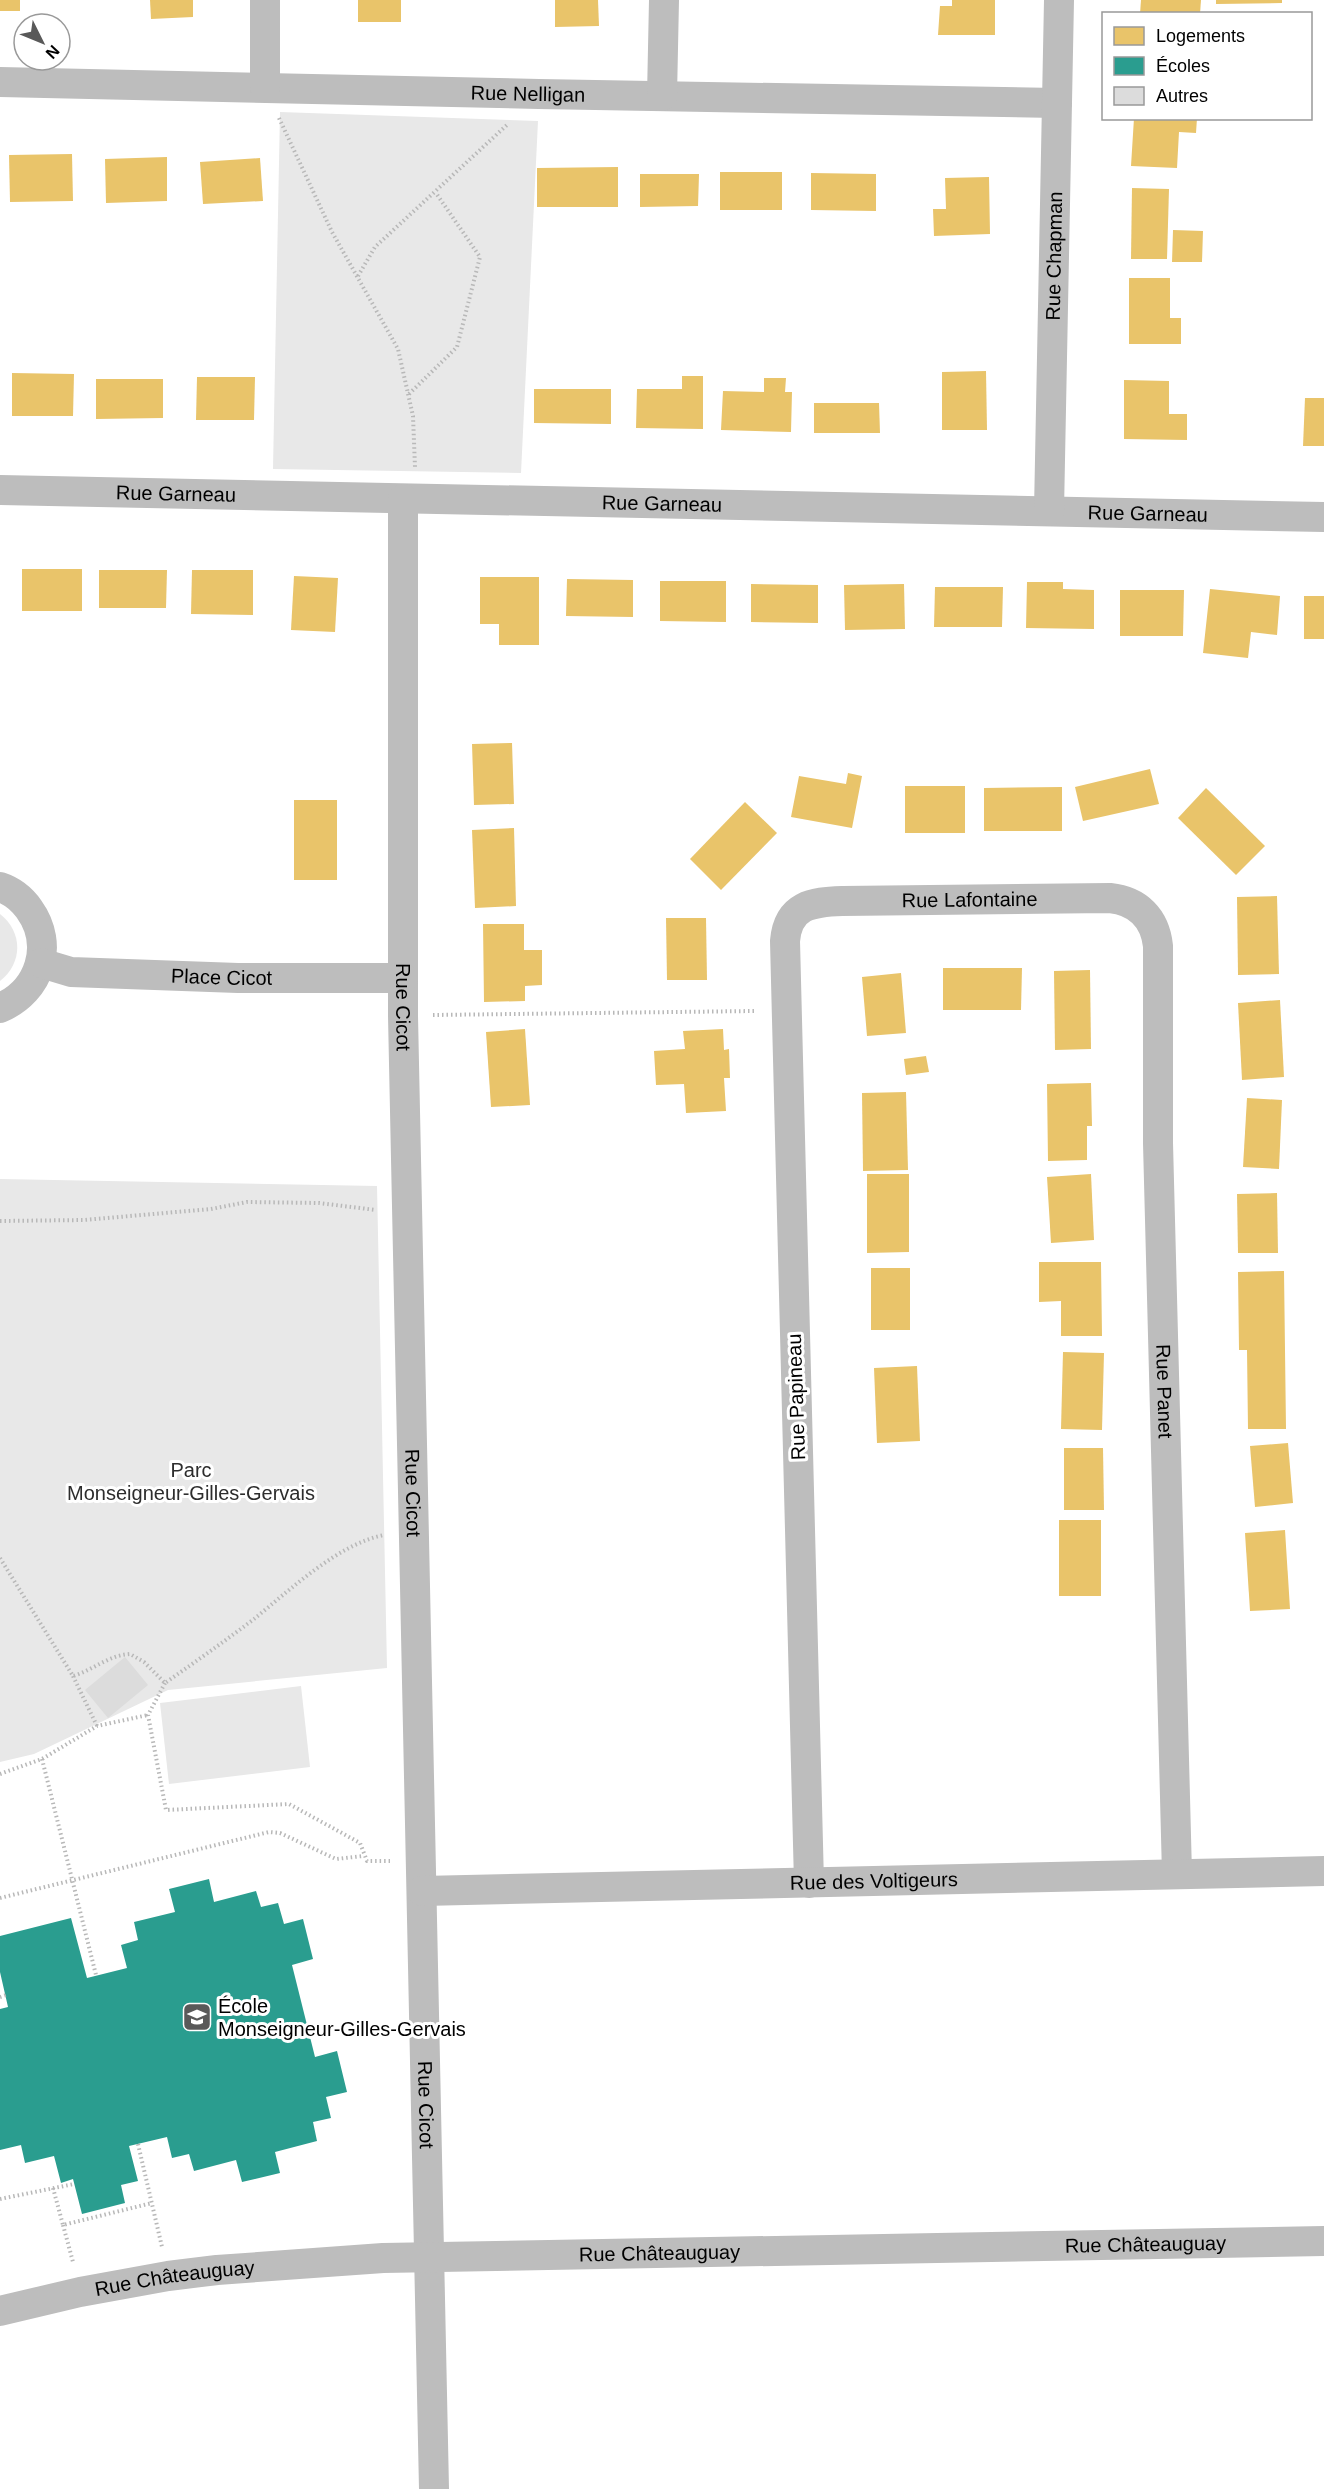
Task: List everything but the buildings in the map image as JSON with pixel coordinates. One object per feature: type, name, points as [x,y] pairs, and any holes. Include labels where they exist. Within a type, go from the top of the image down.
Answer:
[{"type":"street","points":[[265,0],[265,87]]},
{"type":"street","points":[[662,96],[664,0]]},
{"type":"street","name":"Rue Chapman","points":[[1049,511],[1059,0]]},
{"type":"street","name":"Rue Nelligan","points":[[0,82],[1057,103]]},
{"type":"street","name":"Rue Garneau","points":[[0,490],[1324,517]]},
{"type":"street","name":"Rue Cicot","points":[[410,499],[403,978],[434,2489]]},
{"type":"street","points":[[0,887],[23,901],[36,918],[42,938],[41,963],[34,979],[21,996],[0,1008]]},
{"type":"street","name":"Rue Lafontaine","points":[[796,913],[816,902],[1110,898],[1128,902],[1143,912]]},
{"type":"street","name":"Rue Panet","points":[[1143,912],[1154,928],[1158,946],[1158,1143],[1177,1874]]},
{"type":"street","name":"Rue Papineau","points":[[796,913],[786,933],[786,1011],[809,1883]]},
{"type":"street","name":"Place Cicot","points":[[41,963],[71,972],[238,978],[403,978]]},
{"type":"street","name":"Rue des Voltigeurs","points":[[422,1891],[1324,1871]]},
{"type":"street","name":"Rue Châteauguay","points":[[0,2311],[80,2292],[217,2270],[429,2256],[1324,2241]]},
{"type":"path","points":[[265,87],[332,232],[398,349],[413,416],[410,499]]},
{"type":"path","points":[[358,276],[375,247],[436,193],[539,94]]},
{"type":"path","points":[[408,394],[457,347],[480,257],[436,193]]},
{"type":"path","points":[[426,1015],[786,1011]]},
{"type":"path","points":[[0,1221],[84,1220],[211,1209],[247,1202],[320,1203],[382,1210]]},
{"type":"path","points":[[388,1534],[376,1536],[336,1556],[294,1585],[232,1636],[165,1683],[148,1715],[166,1810],[289,1804],[360,1843],[363,1856],[367,1861],[395,1861]]},
{"type":"path","points":[[0,1558],[73,1676],[97,1726]]},
{"type":"path","points":[[73,1676],[87,1672],[108,1659],[130,1654],[144,1662],[165,1683]]},
{"type":"path","points":[[0,1774],[42,1759],[97,1726],[148,1715]]},
{"type":"path","points":[[42,1759],[96,1976]]},
{"type":"path","points":[[0,1898],[269,1832],[280,1833],[336,1859],[363,1856]]},
{"type":"path","points":[[0,1997],[6,1995]]},
{"type":"path","points":[[138,2144],[164,2253]]},
{"type":"path","points":[[0,2199],[74,2184]]},
{"type":"path","points":[[53,2188],[75,2269]]},
{"type":"path","points":[[63,2225],[152,2203]]},
{"type":"green space","points":[[280,112],[538,121],[521,473],[273,469]]},
{"type":"green space","points":[[0,914],[13,930],[17,948],[13,965],[0,981]]},
{"type":"green space","name":"Parc Monseigneur-Gilles-Gervais","points":[[0,1179],[377,1186],[387,1668],[168,1690],[34,1754],[0,1762]]},
{"type":"green space","points":[[301,1686],[310,1767],[169,1784],[160,1703]]},
{"type":"place","name":"École Monseigneur-Gilles-Gervais","points":[[197,2017]]}]
